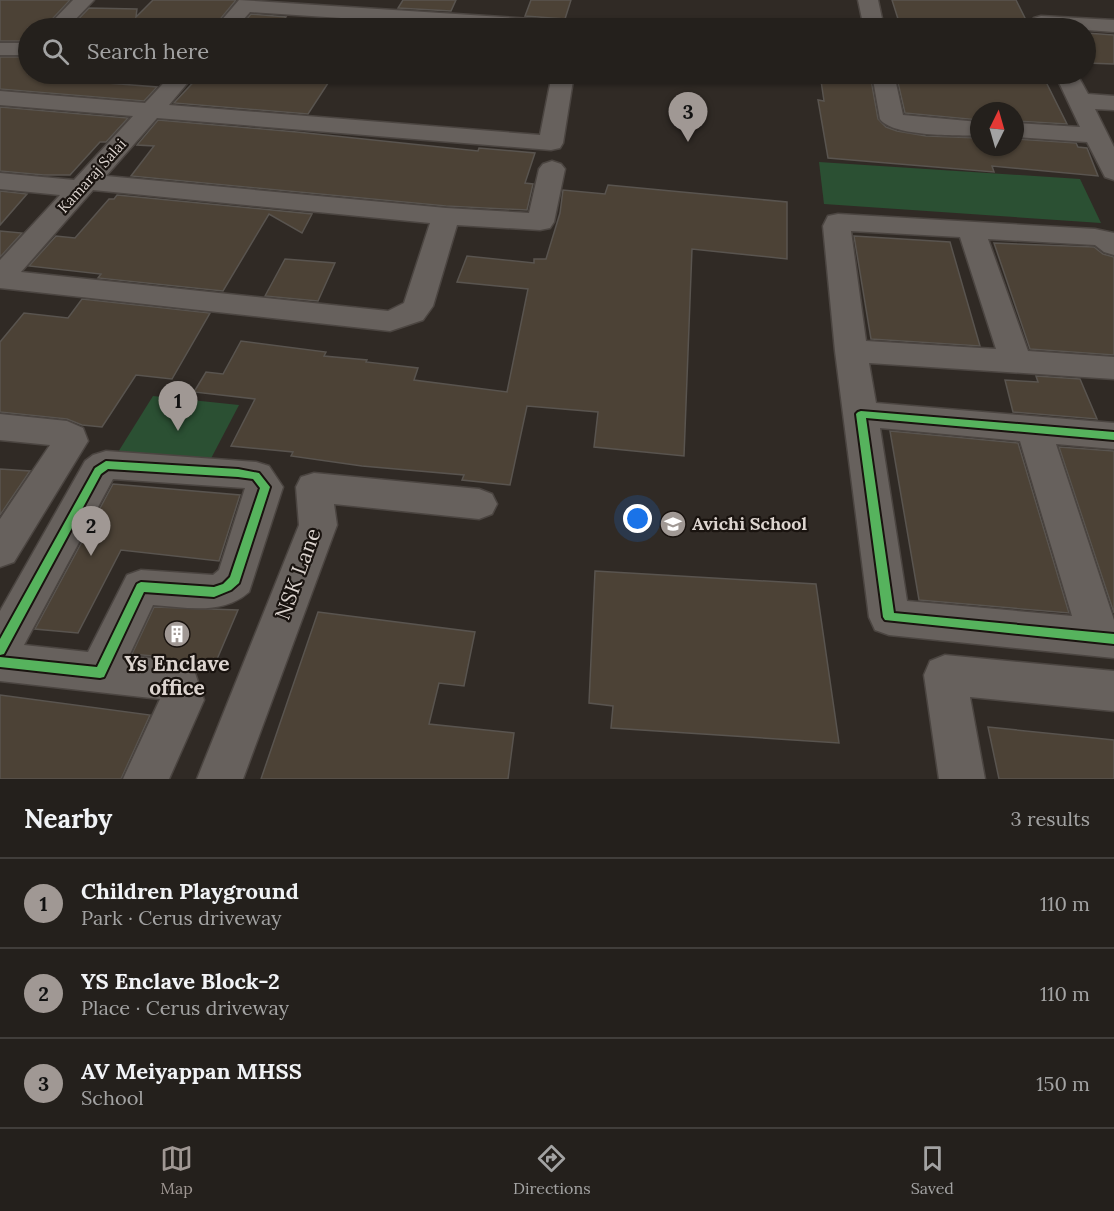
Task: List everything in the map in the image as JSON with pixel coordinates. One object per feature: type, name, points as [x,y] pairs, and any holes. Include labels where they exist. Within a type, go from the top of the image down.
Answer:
[{"type":"street","points":[[66,18],[84,0]]},
{"type":"street","points":[[470,18],[478,0]]},
{"type":"street","points":[[868,0],[872,18]]},
{"type":"street","points":[[234,18],[247,3],[339,6],[376,18]]},
{"type":"street","points":[[1096,24],[1114,26]]},
{"type":"street","points":[[0,49],[18,49]]},
{"type":"street","name":"Kamaraj Salai","points":[[0,279],[175,84]]},
{"type":"street","points":[[0,98],[551,143],[561,84]]},
{"type":"street","points":[[885,84],[894,121],[905,124],[970,128]]},
{"type":"street","points":[[1071,84],[1114,172]]},
{"type":"street","points":[[1080,101],[1114,103]]},
{"type":"street","points":[[1024,131],[1095,135]]},
{"type":"street","points":[[0,181],[84,185],[540,222],[552,169]]},
{"type":"street","points":[[0,279],[390,321],[412,313],[418,306],[446,216]]},
{"type":"street","points":[[1034,429],[1107,638],[889,617],[851,351],[838,222],[1095,237],[1107,240],[1114,246]]},
{"type":"street","points":[[971,230],[1016,362]]},
{"type":"street","points":[[851,351],[1114,368]]},
{"type":"street","points":[[861,414],[1114,436]]},
{"type":"street","points":[[0,427],[67,434],[71,436],[71,441],[0,551]]},
{"type":"street","points":[[0,650],[98,471],[106,465],[227,472],[256,476],[265,487],[235,580],[227,587],[214,592],[141,587],[100,673]]},
{"type":"street","name":"NSK Lane","points":[[220,779],[318,525],[314,487],[479,504]]},
{"type":"street","points":[[0,662],[163,679],[179,684],[182,700],[146,779]]},
{"type":"street","points":[[963,779],[945,675],[1114,691]]},
{"type":"green space","points":[[819,162],[1080,179],[1101,223],[824,204]]},
{"type":"green space","points":[[153,396],[239,405],[206,468],[115,457]]},
{"type":"building","points":[[0,0],[70,0],[53,18],[18,18],[18,41],[0,41]]},
{"type":"building","points":[[153,0],[236,0],[221,18],[80,18],[89,8],[137,9],[136,17]]},
{"type":"building","points":[[403,0],[456,0],[451,11],[398,8]]},
{"type":"building","points":[[531,0],[571,0],[565,18],[525,16]]},
{"type":"building","points":[[892,0],[1016,0],[1025,18],[898,18]]},
{"type":"building","points":[[251,14],[286,17],[285,18],[248,18]]},
{"type":"building","points":[[1096,34],[1114,35],[1114,64],[1096,63]]},
{"type":"building","points":[[0,57],[18,57],[18,84],[119,84],[157,87],[144,101],[0,89]]},
{"type":"building","points":[[192,84],[328,84],[308,114],[174,103]]},
{"type":"building","points":[[821,84],[872,84],[878,119],[886,127],[926,136],[970,138],[970,156],[1024,156],[1024,140],[1076,143],[1078,147],[1087,148],[1098,176],[992,166],[994,172],[828,158],[818,100],[824,101]]},
{"type":"building","points":[[898,84],[1047,84],[1067,124],[1024,122],[1024,102],[970,102],[970,119],[905,113]]},
{"type":"building","points":[[0,107],[128,118],[106,142],[100,142],[70,175],[44,175],[0,171]]},
{"type":"building","points":[[158,120],[478,151],[479,148],[535,153],[525,183],[533,184],[527,210],[446,206],[131,176],[154,146],[137,145]]},
{"type":"building","points":[[608,185],[787,202],[787,259],[692,249],[684,456],[594,447],[598,412],[527,406],[510,485],[462,480],[464,475],[362,466],[291,456],[293,452],[231,446],[255,399],[194,392],[206,372],[223,374],[241,341],[326,352],[324,356],[418,368],[414,380],[507,392],[528,289],[457,282],[467,256],[534,263],[534,259],[546,259],[560,213],[563,190],[605,194]]},
{"type":"building","points":[[0,191],[27,194],[0,225]]},
{"type":"building","points":[[117,195],[312,214],[302,233],[269,214],[223,291],[98,278],[101,274],[29,266],[56,236],[75,238],[109,199],[114,199]]},
{"type":"building","points":[[0,231],[22,233],[0,257]]},
{"type":"building","points":[[854,236],[950,242],[980,346],[871,339]]},
{"type":"building","points":[[994,243],[1094,247],[1103,254],[1114,257],[1114,355],[1030,349]]},
{"type":"building","points":[[285,259],[335,263],[318,301],[265,296]]},
{"type":"building","points":[[82,299],[210,313],[172,379],[136,375],[102,427],[82,425],[67,419],[0,412],[0,342],[24,313],[68,318]]},
{"type":"building","points":[[1036,376],[1080,379],[1097,419],[1013,412],[1005,380],[1038,382]]},
{"type":"building","points":[[890,431],[1018,443],[1069,613],[919,600]]},
{"type":"building","points":[[1059,447],[1114,451],[1114,613]]},
{"type":"building","points":[[0,469],[30,471],[0,515]]},
{"type":"building","points":[[113,484],[240,495],[219,561],[121,550],[78,633],[35,629]]},
{"type":"building","points":[[595,571],[816,584],[839,743],[611,728],[613,706],[589,703]]},
{"type":"building","name":"Ys Enclave office","points":[[154,607],[238,610],[212,671],[195,669],[163,657],[132,654]]},
{"type":"building","points":[[318,612],[475,632],[464,686],[439,683],[429,724],[514,733],[508,779],[261,779]]},
{"type":"building","points":[[0,695],[150,715],[121,779],[0,779]]},
{"type":"building","points":[[988,727],[1114,740],[1114,779],[999,779]]},
{"type":"cycle path","points":[[1114,436],[861,414],[889,617],[1114,639]]},
{"type":"cycle path","points":[[0,650],[98,471],[106,465],[238,473],[256,476],[265,487],[235,580],[227,587],[214,592],[141,587],[100,673],[0,662]]},
{"type":"place","name":"AV Meiyappan MHSS","points":[[688,142]]},
{"type":"place","name":"Children Playground","points":[[178,431]]},
{"type":"place","name":"Avichi School","points":[[673,524]]},
{"type":"place","name":"YS Enclave Block-2","points":[[91,556]]},
{"type":"place","name":"Ys Enclave office","points":[[177,634]]}]
